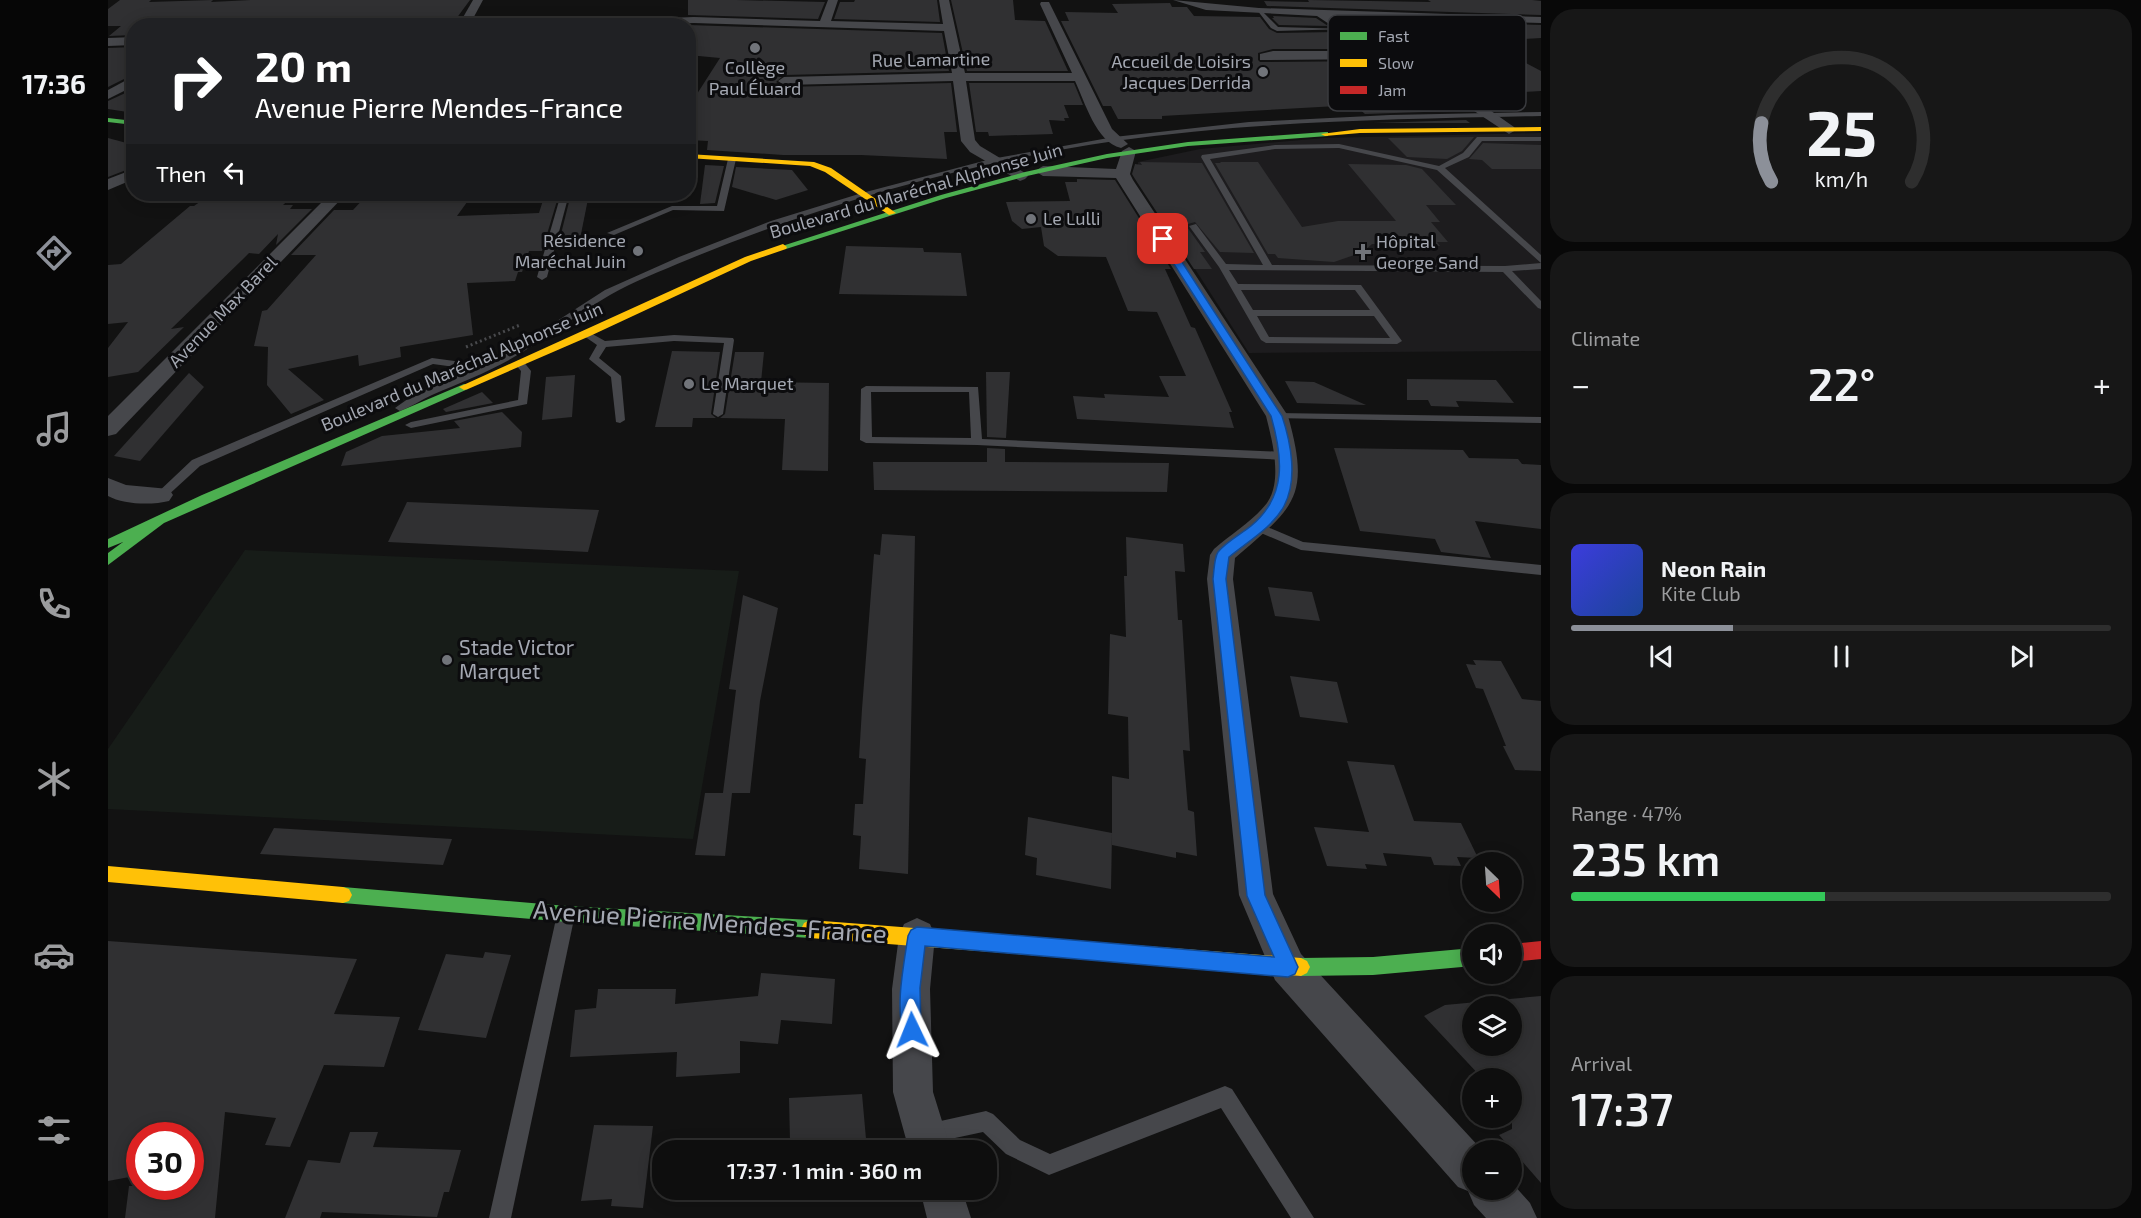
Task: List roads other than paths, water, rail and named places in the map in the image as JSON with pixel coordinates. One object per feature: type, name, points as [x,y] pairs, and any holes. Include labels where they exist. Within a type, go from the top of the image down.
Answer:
[{"type":"main road","name":"Boulevard du Maréchal Alphonse Juin","points":[[642,293],[752,244],[803,226],[1008,169],[1306,127],[1493,118],[1541,120]]},
{"type":"main road","points":[[108,120],[126,122]]},
{"type":"main road","name":"Boulevard du Maréchal Alphonse Juin","points":[[129,509],[163,506],[375,424],[587,334],[748,260],[892,213],[1020,176],[1122,152],[1314,133],[1541,129]]},
{"type":"main road","points":[[696,157],[811,164],[828,170],[892,213]]},
{"type":"main road","name":"Boulevard du Maréchal Alphonse Juin","points":[[400,390],[609,307]]},
{"type":"main road","name":"Boulevard du Maréchal Alphonse Juin","points":[[327,421],[380,399]]},
{"type":"main road","name":"Boulevard du Maréchal Alphonse Juin","points":[[108,544],[201,477]]},
{"type":"main road","points":[[108,560],[163,506]]},
{"type":"main road","name":"Avenue Pierre Mendes-France","points":[[108,874],[567,914],[917,936],[1288,967],[1373,966],[1462,958]]},
{"type":"main road","points":[[1522,952],[1541,950]]},
{"type":"street","points":[[468,18],[478,0]]},
{"type":"street","points":[[824,24],[832,0]]},
{"type":"street","points":[[944,0],[959,76],[968,141],[975,149],[1020,176]]},
{"type":"street","points":[[1178,0],[1206,7],[1394,15]]},
{"type":"street","points":[[1045,4],[1106,131],[1122,152],[1277,416],[1285,456],[1286,475],[1278,505],[1258,527],[1223,555],[1220,579],[1256,896],[1288,967],[1462,1160]]},
{"type":"street","points":[[1455,6],[1466,15]]},
{"type":"street","points":[[695,18],[703,7]]},
{"type":"street","points":[[1320,13],[1328,18]]},
{"type":"street","points":[[1526,19],[1541,20]]},
{"type":"street","points":[[696,20],[950,28]]},
{"type":"street","points":[[108,42],[126,41]]},
{"type":"street","points":[[1264,57],[1328,55]]},
{"type":"street","name":"Rue Lamartine","points":[[784,81],[959,76],[1079,77]]},
{"type":"street","points":[[108,95],[126,85]]},
{"type":"street","points":[[1483,111],[1509,130]]},
{"type":"street","points":[[1043,171],[1122,152]]},
{"type":"street","points":[[108,185],[126,177]]},
{"type":"street","name":"Avenue Max Barel","points":[[108,429],[331,201]]},
{"type":"street","points":[[108,486],[121,493],[163,506]]},
{"type":"street","points":[[917,936],[911,988],[913,1092],[927,1140]]},
{"type":"street","points":[[944,1200],[950,1218]]},
{"type":"street","points":[[1498,1200],[1515,1218]]},
{"type":"lane","points":[[1259,10],[1277,29],[1328,29]]},
{"type":"lane","points":[[1493,118],[1541,114]]},
{"type":"lane","points":[[1440,168],[1466,154],[1480,139],[1541,140]]},
{"type":"lane","points":[[1269,267],[1206,157],[1275,147],[1339,146],[1440,168],[1541,260]]},
{"type":"lane","points":[[375,424],[416,398],[513,354],[550,331],[563,319],[608,292],[774,223],[866,195],[994,161],[1122,152]]},
{"type":"lane","points":[[611,233],[672,208],[721,208],[732,159]]},
{"type":"lane","points":[[542,277],[563,201]]},
{"type":"lane","points":[[1193,226],[1236,287],[1266,340],[1397,341],[1358,287],[1236,287]]},
{"type":"lane","points":[[1223,267],[1505,269],[1541,266]]},
{"type":"lane","points":[[1505,269],[1541,306]]},
{"type":"lane","points":[[1251,313],[1378,314]]},
{"type":"lane","points":[[587,334],[603,344],[675,338],[729,340],[718,414]]},
{"type":"lane","points":[[603,344],[594,359],[616,376],[620,420]]},
{"type":"lane","points":[[163,506],[196,463],[432,361],[462,365]]},
{"type":"lane","points":[[411,425],[523,402],[526,371],[519,363]]},
{"type":"lane","points":[[977,442],[974,389],[866,389],[866,440],[977,442],[1285,456]]},
{"type":"lane","points":[[1277,416],[1541,420]]},
{"type":"lane","points":[[1258,527],[1301,546],[1541,570]]},
{"type":"lane","points":[[501,1218],[567,914]]},
{"type":"lane","points":[[934,1140],[986,1121],[1013,1147],[1048,1165],[1225,1096],[1303,1218]]},
{"type":"place","name":"Collège Paul Éluard","points":[[755,48]]},
{"type":"place","name":"Accueil de Loisirs Jacques Derrida","points":[[1263,72]]},
{"type":"place","name":"Le Lulli","points":[[1031,219]]},
{"type":"place","name":"Résidence Maréchal Juin","points":[[638,251]]},
{"type":"place","name":"Hôpital George Sand","points":[[1363,252]]},
{"type":"place","name":"Le Marquet","points":[[689,384]]},
{"type":"place","name":"Stade Victor Marquet","points":[[447,660]]}]
